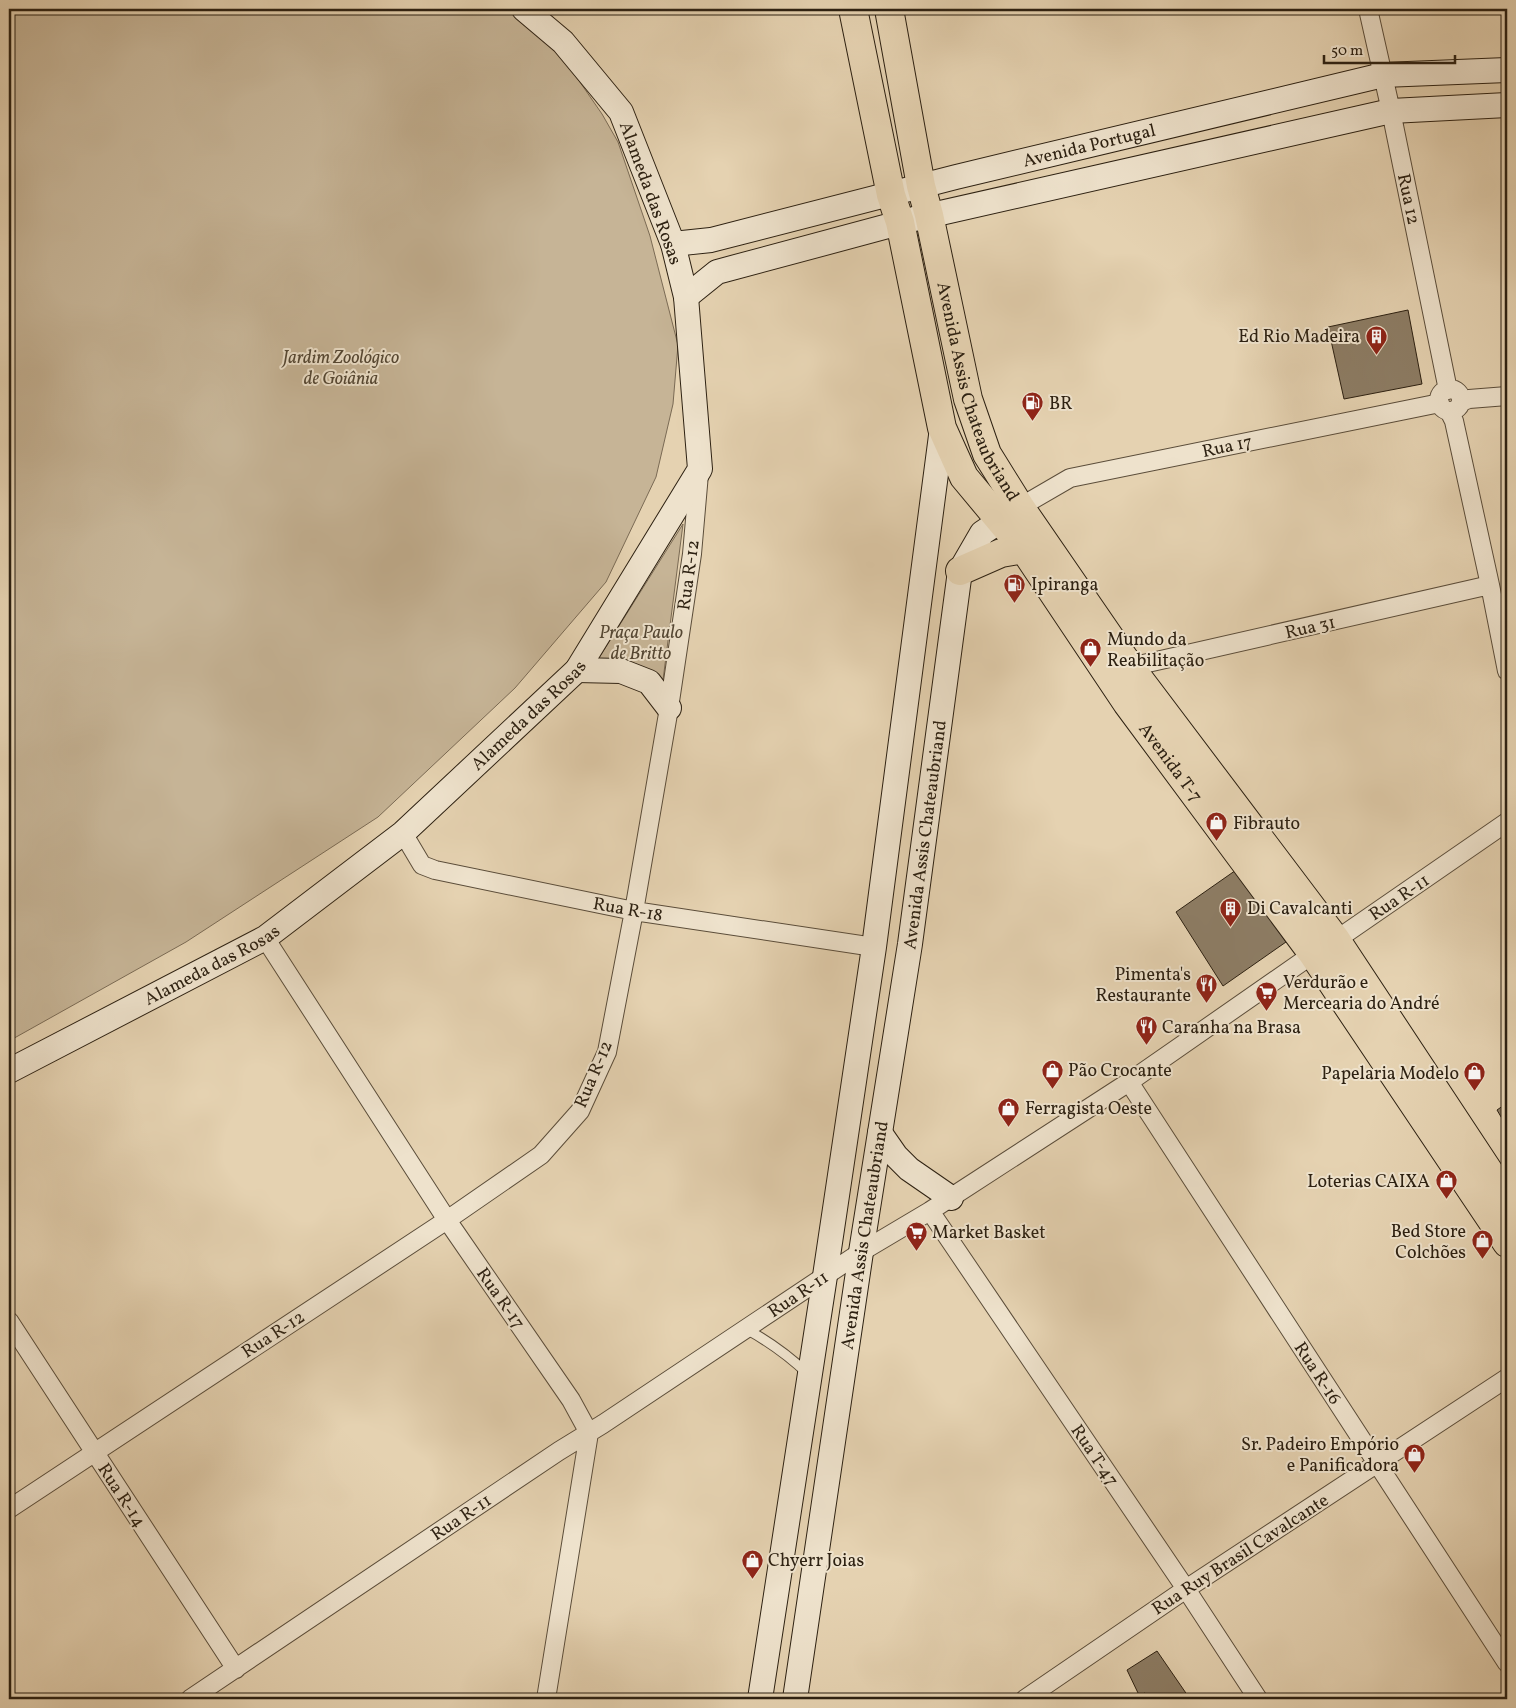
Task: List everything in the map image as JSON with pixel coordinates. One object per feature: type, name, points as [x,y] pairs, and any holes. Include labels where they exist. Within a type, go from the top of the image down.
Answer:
[{"type":"main road","name":"Alameda das Rosas","points":[[9,1071],[264,938],[403,833],[577,670],[700,469],[686,297],[673,244],[621,112],[563,42],[524,9]]},
{"type":"main road","name":"Avenida Assis Chateaubriand","points":[[760,1699],[874,947],[942,428],[900,222],[891,195],[853,9]]},
{"type":"main road","name":"Avenida Assis Chateaubriand","points":[[795,1699],[860,1252],[910,944],[960,571],[982,533],[1010,514],[968,399],[929,215],[921,186],[889,9]]},
{"type":"main road","name":"Avenida Portugal","points":[[673,244],[711,240],[921,186],[1383,75],[1507,70]]},
{"type":"main road","name":"Avenida Portugal","points":[[686,297],[717,272],[929,215],[1391,111],[1507,105]]},
{"type":"main road","points":[[711,240],[712,261],[717,272]]},
{"type":"main road","name":"Avenida T-7","points":[[942,428],[964,477],[1010,514],[1130,667],[1336,940],[1507,1199]]},
{"type":"main road","name":"Avenida T-7","points":[[1010,514],[1024,549],[1127,703],[1313,954],[1507,1243]]},
{"type":"main road","points":[[960,571],[1001,553],[1024,549]]},
{"type":"main road","points":[[577,670],[621,672],[649,682],[669,708]]},
{"type":"main road","points":[[880,1133],[896,1156],[909,1169],[952,1198]]},
{"type":"street","name":"Rua 12","points":[[1368,9],[1454,404],[1507,671]]},
{"type":"street","name":"Rua 17","points":[[1010,514],[1070,478],[1454,404],[1507,396]]},
{"type":"street","name":"Rua R-12","points":[[9,1509],[448,1220],[541,1156],[580,1111],[607,1052],[634,911],[669,708],[692,554],[700,469]]},
{"type":"street","name":"Rua 31","points":[[1130,667],[1490,585]]},
{"type":"street","name":"Rua R-11","points":[[190,1699],[559,1451],[589,1433],[860,1252],[952,1198],[1129,1082],[1507,822]]},
{"type":"street","name":"Rua R-18","points":[[403,833],[422,865],[435,870],[634,911],[874,947]]},
{"type":"street","name":"Rua R-17","points":[[264,938],[448,1220],[571,1400],[589,1433]]},
{"type":"street","name":"Rua R-16","points":[[1129,1082],[1507,1663]]},
{"type":"street","name":"Rua T-47","points":[[930,1211],[1186,1589],[1258,1699]]},
{"type":"street","name":"Rua R-14","points":[[9,1321],[236,1669]]},
{"type":"street","name":"Rua Ruy Brasil Cavalcante","points":[[1025,1699],[1186,1589],[1507,1378]]},
{"type":"street","points":[[546,1699],[589,1433]]},
{"type":"lane","points":[[746,1329],[787,1354],[810,1375]]},
{"type":"green space","name":"Jardim Zoológico de Goiânia","points":[[9,9],[510,9],[523,16],[564,59],[602,114],[618,142],[650,236],[678,345],[673,404],[656,477],[606,582],[515,688],[378,817],[186,942],[9,1041]]},
{"type":"green space","name":"Praça Paulo de Britto","points":[[683,524],[663,680],[631,668],[597,661]]},
{"type":"building","name":"Ed Rio Madeira","points":[[1408,310],[1422,384],[1344,399],[1328,327]]},
{"type":"building","name":"Di Cavalcanti","points":[[1239,868],[1286,942],[1223,986],[1176,912]]},
{"type":"building","points":[[1507,1103],[1507,1127],[1497,1110]]},
{"type":"building","points":[[1157,1651],[1190,1699],[1150,1699],[1145,1693],[1139,1695],[1127,1670]]},
{"type":"place","name":"Ed Rio Madeira","points":[[1376,355]]},
{"type":"place","name":"BR","points":[[1033,422]]},
{"type":"place","name":"Ipiranga","points":[[1015,603]]},
{"type":"place","name":"Mundo da Reabilitação","points":[[1091,668]]},
{"type":"place","name":"Fibrauto","points":[[1217,842]]},
{"type":"place","name":"Di Cavalcanti","points":[[1231,927]]},
{"type":"place","name":"Pimenta's Restaurante","points":[[1207,1003]]},
{"type":"place","name":"Verdurão e Mercearia do André","points":[[1267,1011]]},
{"type":"place","name":"Caranha na Brasa","points":[[1146,1046]]},
{"type":"place","name":"Pão Crocante","points":[[1052,1089]]},
{"type":"place","name":"Papelaria Modelo","points":[[1475,1092]]},
{"type":"place","name":"Ferragista Oeste","points":[[1009,1127]]},
{"type":"place","name":"Loterias CAIXA","points":[[1446,1200]]},
{"type":"place","name":"Market Basket","points":[[916,1251]]},
{"type":"place","name":"Bed Store Colchões","points":[[1482,1260]]},
{"type":"place","name":"Sr. Padeiro Empório e Panificadora","points":[[1415,1473]]},
{"type":"place","name":"Chyerr Joias","points":[[752,1579]]}]
